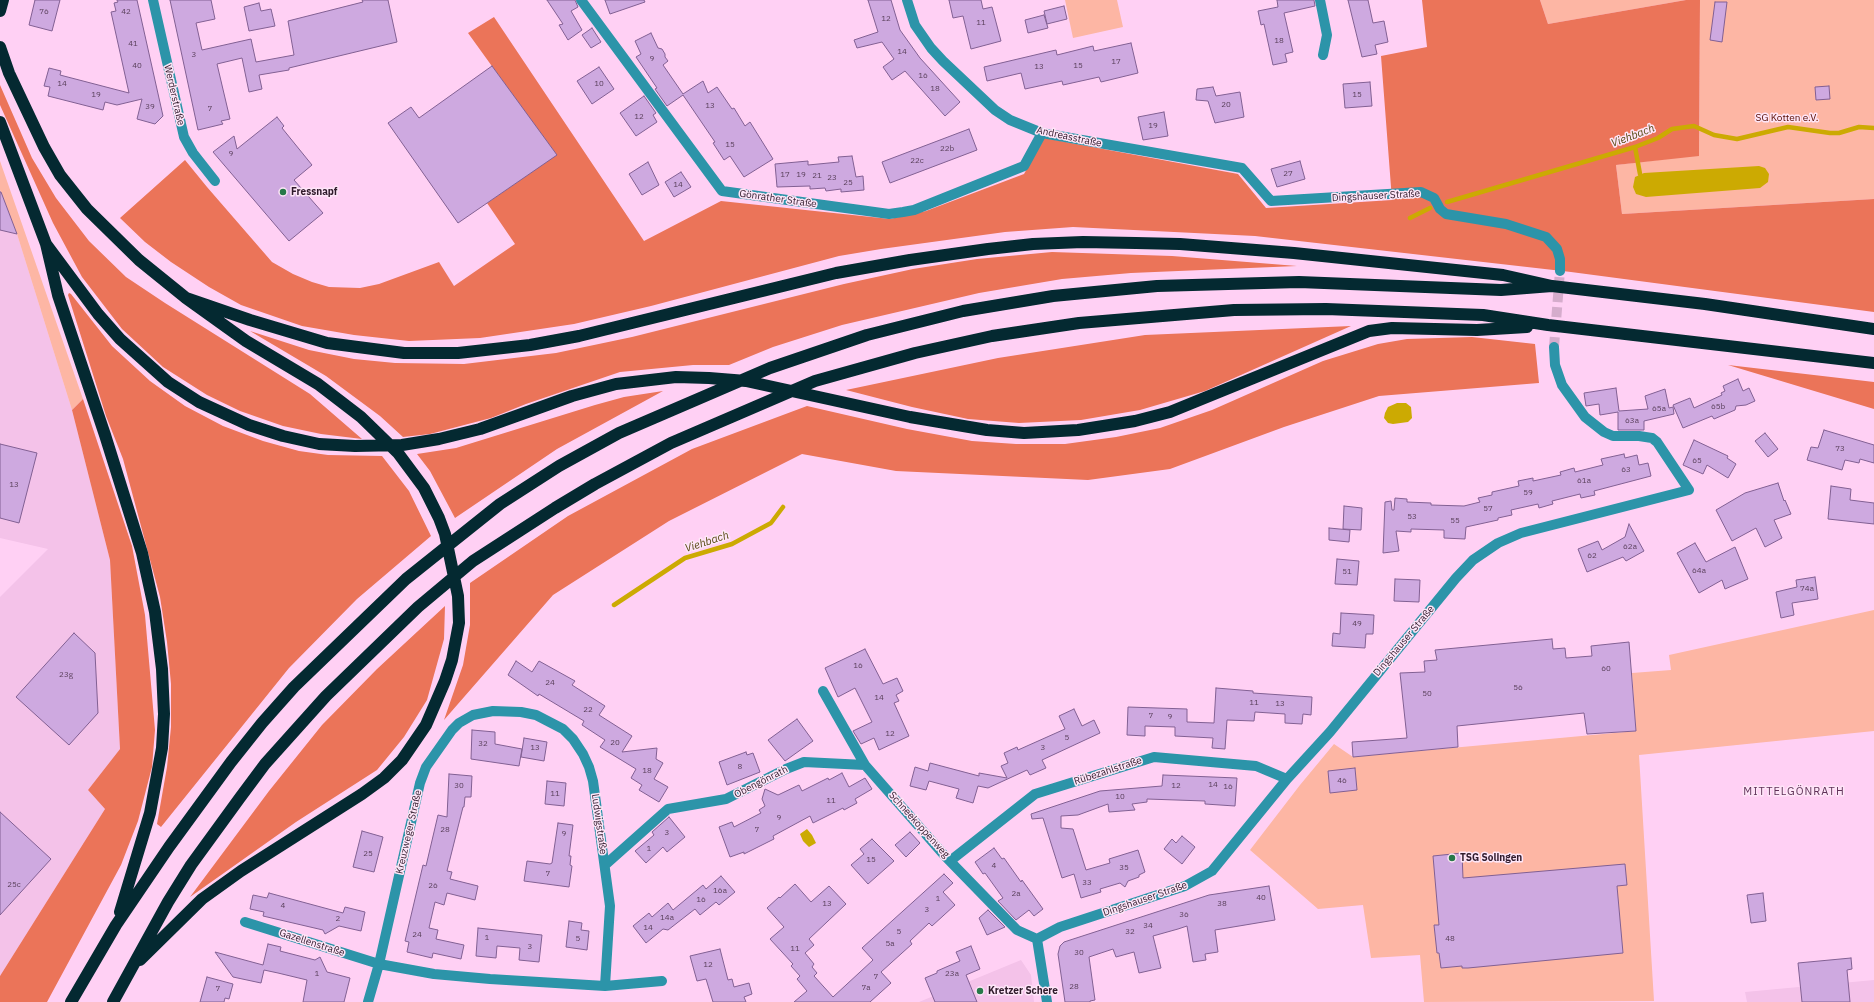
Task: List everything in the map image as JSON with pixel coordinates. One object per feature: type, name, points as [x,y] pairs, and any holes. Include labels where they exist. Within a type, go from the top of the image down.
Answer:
[{"type":"highway","points":[[0,12],[3,0]]},
{"type":"highway","points":[[0,47],[9,73],[44,147],[70,189],[87,209],[139,260],[186,298],[246,341],[318,384],[361,417],[398,453],[430,499],[445,534],[458,596],[459,611],[456,641],[445,681],[432,714],[415,743],[384,778],[333,813],[241,871],[202,899],[130,969]]},
{"type":"highway","points":[[0,122],[46,244],[58,296],[106,435],[142,554],[155,612],[162,669],[164,714],[158,772],[143,838],[116,925]]},
{"type":"highway","points":[[186,298],[250,320],[327,343],[367,350],[425,354],[482,351],[530,345],[624,326],[836,274],[910,260],[1033,244],[1083,242],[1180,244],[1294,253],[1503,275],[1552,286],[1705,304],[1874,329]]},
{"type":"highway","points":[[46,244],[98,314],[140,358],[168,382],[199,402],[249,425],[283,436],[320,444],[355,446],[402,445],[439,439],[480,429],[572,396],[616,384],[676,377],[746,381],[910,416],[987,430],[1024,433],[1100,427],[1135,421],[1170,412],[1369,331],[1392,328],[1477,330],[1548,325]]},
{"type":"highway","points":[[71,1002],[116,925],[169,847],[258,728],[294,687],[406,579],[500,504],[578,454],[640,423],[770,368],[868,335],[963,311],[1053,296],[1157,286],[1299,282],[1500,290],[1552,286]]},
{"type":"highway","points":[[113,1002],[152,928],[191,865],[266,764],[326,696],[380,642],[418,607],[473,562],[554,508],[595,484],[671,443],[816,381],[914,353],[992,336],[1079,323],[1234,310],[1326,309],[1483,315],[1548,325],[1874,363]]},
{"type":"street","name":"Werderstraße","points":[[153,0],[184,137],[193,153],[215,180]]},
{"type":"street","name":"Gönrather Straße","points":[[581,0],[722,191],[889,214],[903,212],[914,210],[1024,166],[1042,134]]},
{"type":"street","name":"Andreasstraße","points":[[907,0],[915,25],[926,42],[943,61],[995,110],[1010,120],[1042,134],[1242,168]]},
{"type":"street","points":[[1320,0],[1327,35],[1323,54]]},
{"type":"street","name":"Dingshauser Straße","points":[[1242,168],[1271,201],[1421,192],[1434,198],[1440,209],[1446,214],[1506,224],[1546,237],[1557,249],[1560,259],[1560,271]]},
{"type":"street","name":"Dingshauser Straße","points":[[1038,939],[1060,927],[1185,886],[1203,877],[1219,863],[1288,779],[1330,732],[1451,584],[1473,560],[1498,543],[1521,533],[1689,490],[1657,442],[1652,438],[1639,436],[1613,436],[1600,429],[1585,417],[1562,385],[1555,365],[1554,347]]},
{"type":"street","name":"Schneekoppenweg","points":[[823,691],[865,765],[950,861],[1017,930],[1038,939]]},
{"type":"street","name":"Ludwigstraße","points":[[508,711],[536,715],[563,729],[573,738],[583,754],[593,781],[610,906],[605,986]]},
{"type":"street","name":"Kreuzweger Straße","points":[[368,1002],[379,964],[420,783],[426,767],[452,730],[464,719],[479,713],[508,711]]},
{"type":"street","name":"Rübezahlstraße","points":[[950,861],[1035,794],[1154,757],[1256,766],[1288,779]]},
{"type":"street","name":"Obengönrath","points":[[605,865],[668,809],[726,799],[786,769],[804,762],[865,765]]},
{"type":"street","name":"Gazellenstraße","points":[[245,922],[379,964]]},
{"type":"street","points":[[1038,939],[1047,1002]]},
{"type":"street","points":[[379,964],[441,975],[605,986],[662,981]]},
{"type":"shaded area","points":[[1422,0],[1540,0],[1548,24],[1686,0],[1700,0],[1699,156],[1616,165],[1622,214],[1874,199],[1874,312],[1571,272],[1255,236],[1073,227],[1005,232],[839,256],[651,306],[574,324],[480,338],[409,341],[354,335],[302,326],[241,305],[209,287],[171,262],[145,242],[120,218],[185,160],[272,262],[293,274],[329,287],[360,288],[379,284],[439,262],[454,286],[515,244],[487,203],[556,155],[468,33],[494,17],[644,241],[721,201],[890,219],[926,211],[1024,174],[1044,138],[1238,174],[1266,208],[1392,200],[1381,56],[1427,47]]},
{"type":"shaded area","points":[[0,85],[32,158],[56,198],[89,241],[126,277],[310,394],[362,439],[321,434],[283,426],[240,411],[207,395],[163,367],[122,329],[82,277],[53,223],[0,105]]},
{"type":"shaded area","points":[[1759,166],[1765,168],[1769,174],[1768,182],[1760,188],[1646,197],[1636,194],[1633,187],[1635,177],[1644,173]]},
{"type":"shaded area","points":[[0,190],[17,234],[72,410],[110,560],[120,749],[88,790],[105,809],[0,976],[0,597],[48,549],[0,538]]},
{"type":"shaded area","points":[[1052,252],[1172,256],[1297,266],[1131,273],[1062,279],[979,293],[842,325],[773,347],[729,365],[693,365],[620,372],[526,404],[491,418],[430,434],[403,437],[380,416],[326,376],[250,331],[309,350],[354,359],[395,363],[464,364],[556,353],[632,337],[844,284],[913,269],[977,259]]},
{"type":"shaded area","points":[[69,293],[112,346],[150,381],[185,406],[223,426],[263,441],[299,451],[328,455],[382,456],[409,491],[431,536],[357,599],[289,668],[161,827],[157,824],[167,767],[171,727],[171,684],[167,642],[160,597],[123,459],[106,416],[68,295]]},
{"type":"shaded area","points":[[1351,326],[1205,391],[1140,410],[1081,420],[1019,423],[968,419],[912,407],[846,390],[998,358],[1145,335]]},
{"type":"shaded area","points":[[1472,337],[1535,344],[1539,383],[1379,396],[1284,427],[1170,469],[1088,480],[896,471],[802,454],[669,521],[553,595],[444,720],[463,665],[470,625],[470,583],[568,516],[692,449],[807,406],[907,429],[972,441],[1016,444],[1065,444],[1116,437],[1160,428],[1212,410],[1323,361],[1378,344],[1407,339]]},
{"type":"shaded area","points":[[1728,365],[1874,382],[1874,409]]},
{"type":"shaded area","points":[[663,391],[557,449],[455,518],[430,471],[417,454],[456,448],[624,397]]},
{"type":"shaded area","points":[[83,399],[132,546],[145,615],[155,730],[152,767],[138,821],[121,865],[47,1002],[0,1002],[0,976],[105,809],[88,790],[120,749],[110,560],[72,410]]},
{"type":"shaded area","points":[[1397,403],[1406,403],[1411,407],[1412,418],[1408,422],[1393,424],[1388,423],[1384,418],[1388,407]]},
{"type":"shaded area","points":[[445,606],[444,639],[427,700],[404,737],[377,770],[296,822],[190,897],[269,791],[322,725],[377,669]]},
{"type":"shaded area","points":[[807,829],[816,843],[809,847],[803,841],[800,834]]},
{"type":"shaded area","points":[[1021,960],[1031,975],[1034,1002],[919,1002]]},
{"type":"shaded area","points":[[1874,980],[1874,1002],[1747,1002],[1745,992]]},
{"type":"green space","points":[[1065,0],[1117,0],[1123,27],[1073,38]]},
{"type":"green space","points":[[1540,0],[1686,0],[1548,24]]},
{"type":"green space","name":"SG Kotten e.V.","points":[[1700,0],[1874,0],[1874,199],[1622,214],[1616,165],[1699,155]]},
{"type":"green space","points":[[0,161],[83,399],[72,410],[17,234],[0,190]]},
{"type":"green space","name":"TSG Solingen","points":[[1874,610],[1874,731],[1639,755],[1654,1001],[1424,1002],[1420,955],[1371,958],[1363,905],[1318,909],[1250,850],[1334,744],[1353,757],[1636,731],[1632,673],[1671,670],[1669,655]]},
{"type":"building","points":[[35,0],[60,0],[52,31],[29,25]]},
{"type":"building","points":[[117,0],[137,0],[163,116],[155,124],[137,119],[142,99],[117,105],[105,102],[103,110],[48,96],[50,87],[44,86],[49,68],[61,71],[60,75],[129,93],[111,12],[116,11],[114,3],[118,2]]},
{"type":"building","points":[[170,0],[211,0],[215,19],[196,23],[202,50],[251,39],[256,62],[294,55],[288,21],[363,2],[362,0],[388,0],[397,42],[289,68],[289,70],[259,75],[262,89],[249,92],[242,58],[217,64],[230,119],[221,121],[223,124],[198,130]]},
{"type":"building","points":[[547,0],[575,0],[578,7],[571,11],[582,30],[568,40],[559,25],[563,24]]},
{"type":"building","points":[[605,0],[644,0],[645,2],[610,14]]},
{"type":"building","points":[[868,0],[891,0],[900,30],[920,58],[960,102],[945,116],[905,71],[892,80],[883,67],[894,59],[882,42],[857,48],[854,40],[878,32]]},
{"type":"building","points":[[949,0],[981,0],[983,9],[992,7],[1001,41],[971,49],[963,16],[953,18]]},
{"type":"building","points":[[1277,0],[1314,0],[1315,6],[1284,13],[1293,52],[1285,54],[1287,62],[1273,65],[1264,24],[1261,25],[1258,11],[1278,7]]},
{"type":"building","points":[[1348,0],[1368,0],[1373,23],[1384,21],[1388,42],[1375,45],[1377,54],[1362,57]]},
{"type":"building","points":[[1715,2],[1727,2],[1722,42],[1710,40]]},
{"type":"building","points":[[259,3],[261,11],[271,9],[275,26],[249,31],[244,7]]},
{"type":"building","points":[[1064,6],[1067,19],[1047,24],[1044,11]]},
{"type":"building","points":[[1044,15],[1048,28],[1028,33],[1025,20]]},
{"type":"building","points":[[592,28],[601,42],[591,48],[582,35]]},
{"type":"building","points":[[651,33],[658,48],[662,49],[668,61],[663,65],[683,94],[703,81],[708,93],[717,87],[732,109],[734,108],[745,126],[750,122],[773,159],[744,177],[730,156],[724,160],[713,143],[715,142],[683,95],[667,106],[636,57],[641,54],[635,41]]},
{"type":"building","points":[[1131,43],[1138,73],[1101,82],[1099,77],[1063,85],[1062,81],[1025,89],[1021,73],[987,81],[984,67],[1056,50],[1057,55],[1093,46],[1094,51]]},
{"type":"building","points":[[492,66],[557,155],[458,223],[388,123],[411,107],[419,118]]},
{"type":"building","points":[[599,67],[614,89],[592,104],[577,81]]},
{"type":"building","points":[[1370,82],[1372,106],[1345,108],[1343,84]]},
{"type":"building","points":[[1829,86],[1830,99],[1816,100],[1815,87]]},
{"type":"building","points":[[1213,87],[1216,96],[1240,92],[1244,117],[1215,123],[1208,101],[1196,100],[1197,89]]},
{"type":"building","points":[[644,96],[656,113],[653,115],[657,122],[636,136],[620,113]]},
{"type":"building","points":[[1164,112],[1168,136],[1143,140],[1138,117]]},
{"type":"building","points":[[277,117],[284,126],[282,128],[312,165],[294,180],[323,213],[289,241],[213,152],[234,136],[237,149]]},
{"type":"building","points":[[969,129],[977,150],[890,183],[882,162]]},
{"type":"building","points":[[852,156],[856,177],[863,176],[864,190],[841,192],[841,189],[826,191],[825,188],[810,189],[810,186],[777,187],[775,164],[808,161],[808,165],[839,162],[838,157]]},
{"type":"building","points":[[1300,161],[1305,179],[1277,187],[1271,169]]},
{"type":"building","points":[[648,162],[659,185],[642,195],[629,174]]},
{"type":"building","points":[[681,172],[691,187],[674,197],[665,182]]},
{"type":"building","points":[[1,192],[17,234],[0,230]]},
{"type":"building","points":[[1738,379],[1743,391],[1749,388],[1755,401],[1746,405],[1736,406],[1735,410],[1714,419],[1712,416],[1683,428],[1673,405],[1690,398],[1694,408],[1722,395],[1721,393],[1725,391],[1723,386]]},
{"type":"building","points":[[1616,388],[1619,411],[1648,409],[1645,396],[1665,389],[1669,408],[1673,407],[1674,414],[1644,421],[1644,430],[1618,430],[1618,412],[1600,415],[1599,404],[1586,406],[1584,393]]},
{"type":"building","points":[[1824,430],[1874,445],[1874,463],[1860,459],[1859,463],[1845,460],[1842,470],[1807,460],[1811,447],[1818,448]]},
{"type":"building","points":[[1765,433],[1778,449],[1768,457],[1755,441]]},
{"type":"building","points":[[1694,440],[1728,456],[1727,458],[1736,464],[1728,478],[1707,465],[1703,474],[1683,465]]},
{"type":"building","points":[[0,444],[37,453],[19,523],[0,518]]},
{"type":"building","points":[[1624,454],[1625,458],[1637,455],[1639,465],[1648,463],[1651,476],[1594,491],[1595,495],[1581,498],[1580,494],[1552,501],[1553,504],[1539,508],[1538,504],[1511,510],[1512,515],[1498,518],[1498,520],[1466,527],[1465,539],[1444,538],[1444,530],[1411,529],[1411,532],[1396,531],[1399,551],[1383,553],[1385,502],[1391,501],[1392,510],[1394,510],[1395,498],[1407,499],[1407,502],[1431,503],[1431,505],[1464,506],[1480,502],[1478,498],[1492,495],[1492,492],[1519,486],[1518,481],[1533,478],[1533,481],[1561,475],[1560,472],[1574,468],[1575,472],[1603,465],[1601,459]]},
{"type":"building","points":[[1778,483],[1784,501],[1785,500],[1791,514],[1774,520],[1782,538],[1765,547],[1756,528],[1732,541],[1716,510],[1745,493]]},
{"type":"building","points":[[1831,486],[1851,489],[1850,500],[1874,503],[1874,524],[1828,519]]},
{"type":"building","points":[[1344,506],[1362,508],[1361,530],[1343,529]]},
{"type":"building","points":[[1629,524],[1644,551],[1626,561],[1623,557],[1587,572],[1578,549],[1598,541],[1602,550],[1625,537]]},
{"type":"building","points":[[1329,528],[1350,530],[1349,542],[1329,540]]},
{"type":"building","points":[[1695,543],[1706,562],[1735,547],[1748,579],[1725,589],[1722,580],[1699,593],[1677,553]]},
{"type":"building","points":[[1337,559],[1359,561],[1357,585],[1335,584]]},
{"type":"building","points":[[1815,577],[1818,599],[1792,603],[1794,615],[1781,618],[1776,592],[1797,587],[1796,580]]},
{"type":"building","points":[[1395,579],[1420,580],[1419,602],[1394,601]]},
{"type":"building","points":[[1341,613],[1374,615],[1373,634],[1366,634],[1365,648],[1332,646],[1333,633],[1340,634]]},
{"type":"building","points":[[74,633],[95,653],[98,713],[69,745],[16,697]]},
{"type":"building","points":[[1552,639],[1553,649],[1565,648],[1566,658],[1592,656],[1591,646],[1629,642],[1636,731],[1587,734],[1584,713],[1457,726],[1458,747],[1353,757],[1352,742],[1407,738],[1400,673],[1425,672],[1424,661],[1437,660],[1435,650]]},
{"type":"building","points":[[865,649],[883,684],[897,678],[903,691],[896,695],[899,701],[894,703],[909,736],[879,750],[874,738],[861,744],[853,731],[872,722],[855,688],[838,697],[825,668]]},
{"type":"building","points":[[516,661],[532,672],[539,661],[575,681],[572,685],[605,706],[599,715],[632,736],[622,752],[657,748],[656,759],[663,763],[654,779],[668,787],[659,802],[639,790],[642,785],[631,778],[636,769],[600,747],[605,740],[582,725],[584,721],[539,694],[538,696],[508,675]]},
{"type":"building","points":[[1216,688],[1253,691],[1253,693],[1312,697],[1311,715],[1303,714],[1302,724],[1285,723],[1285,714],[1255,712],[1254,721],[1227,720],[1225,749],[1212,748],[1213,738],[1175,736],[1175,727],[1145,726],[1145,736],[1127,735],[1128,707],[1187,709],[1187,722],[1214,723]]},
{"type":"building","points":[[1074,709],[1082,726],[1094,720],[1100,733],[1042,760],[1046,768],[1030,775],[1027,770],[988,788],[978,786],[973,803],[956,798],[959,789],[929,781],[926,790],[910,786],[915,767],[928,771],[930,763],[979,776],[979,773],[1007,778],[1001,766],[1008,763],[1004,753],[1017,747],[1018,750],[1065,729],[1059,716]]},
{"type":"building","points":[[797,719],[813,741],[785,761],[768,740]]},
{"type":"building","points":[[472,730],[495,732],[495,744],[522,749],[519,766],[471,759]]},
{"type":"building","points":[[524,738],[547,742],[544,761],[521,757]]},
{"type":"building","points":[[746,752],[747,755],[753,753],[760,772],[727,785],[719,762]]},
{"type":"building","points":[[1355,768],[1357,790],[1330,793],[1328,771]]},
{"type":"building","points":[[842,773],[849,787],[865,778],[872,789],[855,799],[857,803],[844,810],[843,808],[813,823],[810,816],[773,836],[774,839],[744,854],[744,852],[730,857],[719,827],[732,822],[734,827],[761,813],[759,810],[765,806],[762,799],[765,789],[778,795],[799,785],[802,791]]},
{"type":"building","points":[[449,774],[472,776],[471,797],[465,797],[464,807],[447,871],[452,872],[450,879],[478,886],[475,900],[447,893],[444,905],[435,902],[429,928],[438,930],[436,939],[464,945],[461,959],[433,953],[432,958],[407,952],[409,942],[405,941],[423,865],[426,866],[438,815],[447,817]]},
{"type":"building","points":[[1163,775],[1237,778],[1235,806],[1205,804],[1205,801],[1147,799],[1147,802],[1132,804],[1135,810],[1109,812],[1108,804],[1078,815],[1061,816],[1061,828],[1073,829],[1086,870],[1110,863],[1109,859],[1138,850],[1145,872],[1139,875],[1139,877],[1128,881],[1125,887],[1120,883],[1100,889],[1101,892],[1081,898],[1074,874],[1062,878],[1043,818],[1032,819],[1031,814],[1100,791],[1162,786]]},
{"type":"building","points":[[547,781],[566,783],[564,806],[545,804]]},
{"type":"building","points":[[0,812],[51,859],[0,915]]},
{"type":"building","points":[[669,817],[685,837],[667,852],[663,847],[646,863],[635,851],[654,835],[652,832]]},
{"type":"building","points":[[558,823],[573,825],[569,856],[571,856],[570,865],[572,866],[569,887],[524,881],[527,861],[552,863]]},
{"type":"building","points":[[362,831],[383,837],[374,872],[353,867]]},
{"type":"building","points":[[910,832],[920,843],[906,857],[895,845]]},
{"type":"building","points":[[1182,836],[1195,847],[1182,864],[1164,849],[1172,839],[1176,843]]},
{"type":"building","points":[[872,839],[894,861],[868,884],[851,865],[864,854],[860,849]]},
{"type":"building","points":[[994,848],[1002,859],[1004,858],[1021,882],[1022,880],[1043,909],[1034,916],[1029,910],[1016,920],[998,901],[1003,898],[975,862]]},
{"type":"building","points":[[1462,853],[1463,878],[1625,864],[1627,885],[1617,886],[1623,953],[1468,968],[1462,968],[1462,966],[1441,968],[1439,953],[1437,953],[1434,925],[1439,925],[1433,856]]},
{"type":"building","points":[[944,874],[953,883],[943,892],[955,905],[932,926],[929,923],[910,941],[912,944],[881,972],[891,983],[870,1002],[794,1002],[807,991],[797,979],[800,976],[791,966],[793,964],[770,939],[784,927],[767,908],[779,897],[780,898],[795,884],[811,902],[829,886],[846,904],[809,939],[814,945],[805,953],[814,964],[812,967],[817,973],[814,976],[833,997],[873,960],[862,948]]},
{"type":"building","points":[[721,876],[735,892],[719,905],[716,902],[700,915],[695,909],[668,930],[663,929],[646,943],[633,926],[649,913],[652,917],[668,903],[673,910],[703,885],[706,889]]},
{"type":"building","points":[[1269,886],[1275,920],[1215,930],[1218,952],[1205,954],[1206,960],[1193,962],[1187,926],[1153,936],[1161,968],[1139,973],[1134,952],[1116,957],[1113,949],[1089,957],[1095,1000],[1090,1002],[1065,1002],[1058,954],[1060,946],[1064,942],[1209,895]]},
{"type":"building","points":[[269,893],[343,913],[345,907],[365,912],[361,931],[339,926],[325,934],[323,930],[263,916],[264,912],[250,909],[253,895],[267,898]]},
{"type":"building","points":[[1763,893],[1766,921],[1751,923],[1747,895]]},
{"type":"building","points":[[988,910],[1005,927],[987,935],[979,918]]},
{"type":"building","points":[[569,921],[582,923],[581,930],[589,931],[587,950],[566,947]]},
{"type":"building","points":[[478,928],[542,935],[539,962],[519,960],[520,948],[497,946],[496,958],[476,956]]},
{"type":"building","points":[[268,944],[281,947],[280,951],[315,960],[320,957],[327,972],[350,978],[344,1002],[303,1002],[307,980],[278,973],[264,970],[261,983],[233,977],[215,952],[263,965]]},
{"type":"building","points":[[971,946],[980,969],[966,975],[977,1002],[935,1002],[925,978],[960,961],[956,952]]},
{"type":"building","points":[[720,949],[728,980],[732,979],[734,987],[749,983],[752,994],[744,997],[746,1002],[713,1002],[706,979],[697,981],[690,956]]},
{"type":"building","points":[[1851,958],[1852,969],[1847,970],[1850,1002],[1802,1002],[1798,963]]},
{"type":"building","points":[[207,977],[233,984],[229,999],[225,998],[224,1002],[200,1002]]},
{"type":"waterway","name":"Viehbach","points":[[1447,202],[1635,147],[1658,138],[1672,129],[1694,126],[1714,135],[1737,139],[1788,127],[1830,133],[1839,133],[1859,127],[1874,128]]},
{"type":"waterway","points":[[1635,147],[1640,174]]},
{"type":"waterway","name":"Viehbach","points":[[1410,218],[1430,208]]},
{"type":"waterway","name":"Viehbach","points":[[614,605],[685,558],[732,544],[771,523],[783,507]]},
{"type":"tunnel","points":[[1554,347],[1560,271]]},
{"type":"place","name":"Fressnapf","points":[[283,192]]},
{"type":"place","name":"TSG Solingen","points":[[1452,858]]},
{"type":"place","name":"Kretzer Schere","points":[[980,991]]},
{"type":"district","name":"MITTELGÖNRATH","points":[[1794,792]]}]
